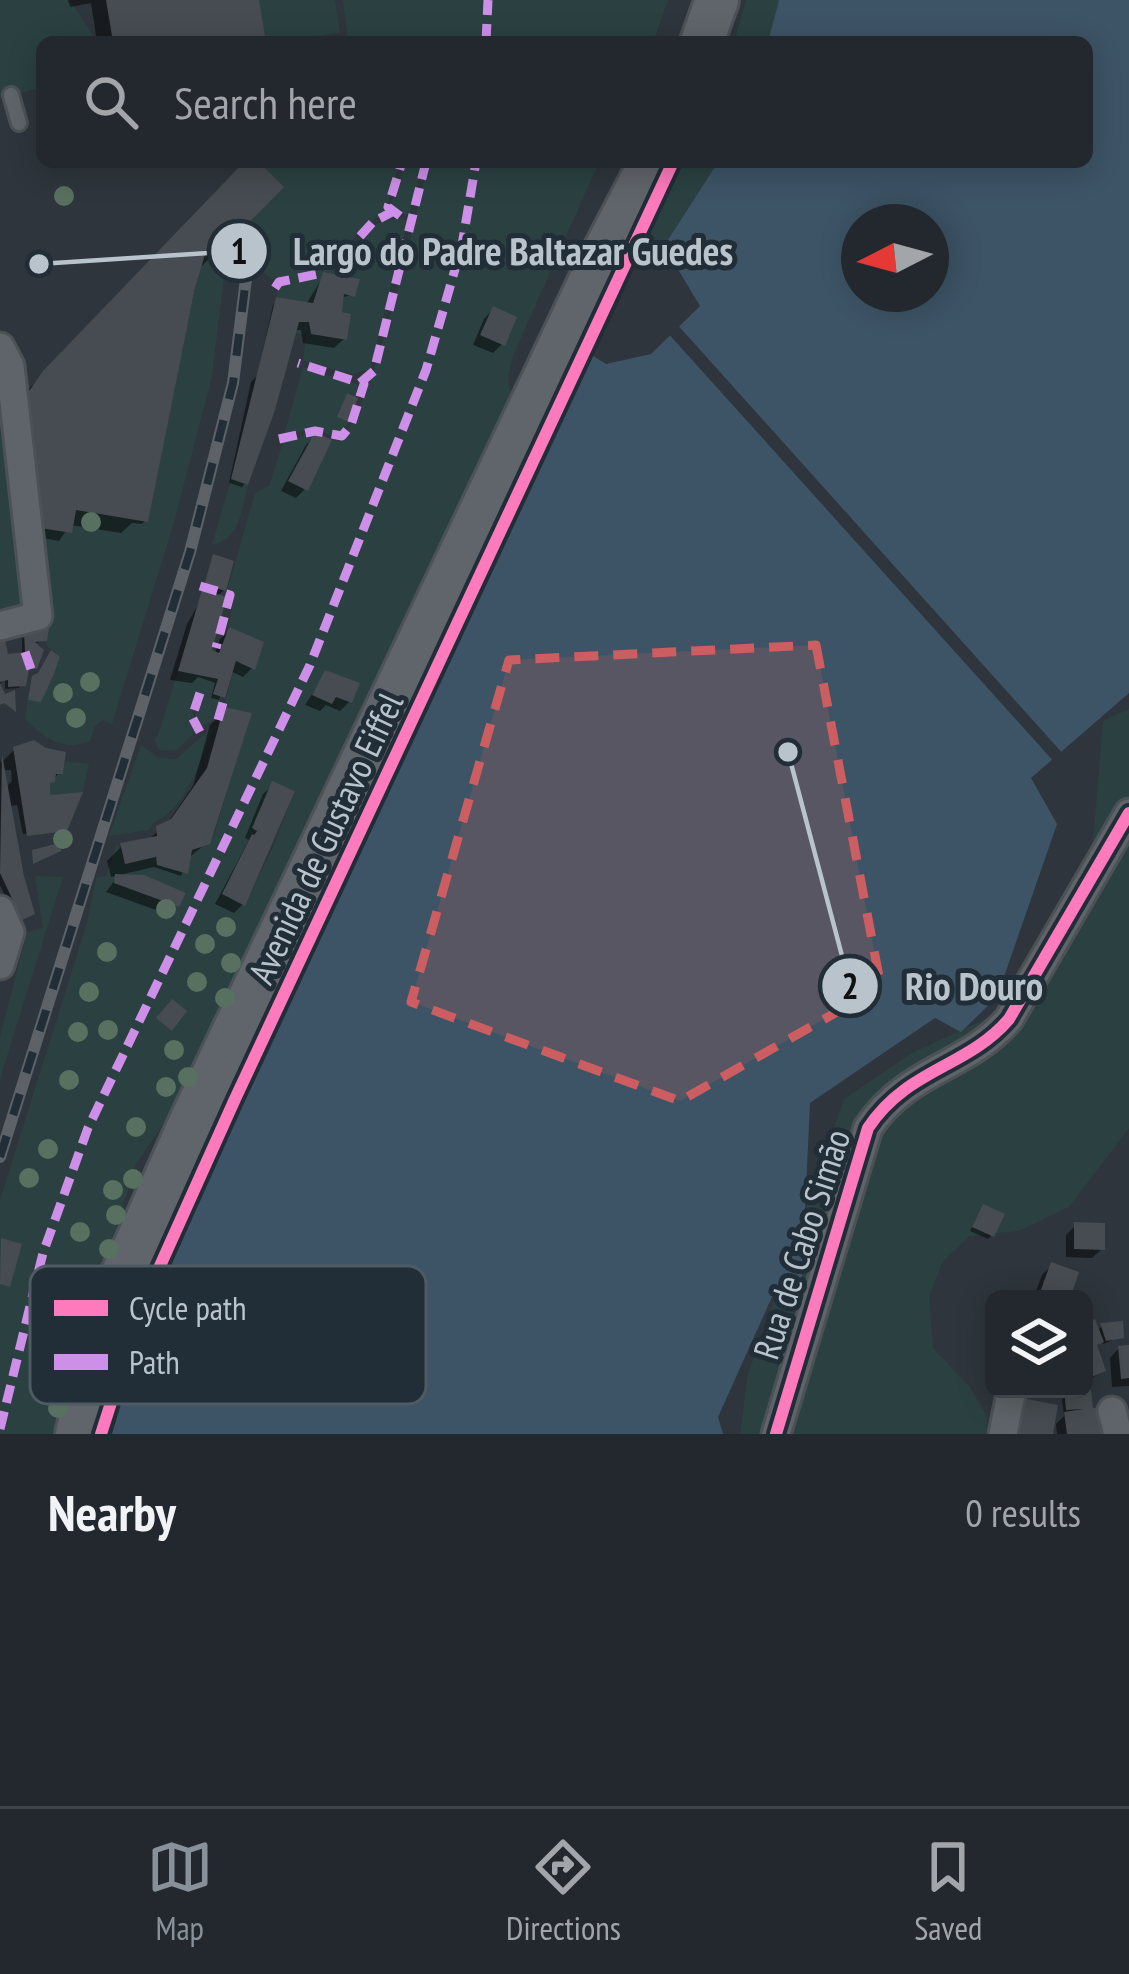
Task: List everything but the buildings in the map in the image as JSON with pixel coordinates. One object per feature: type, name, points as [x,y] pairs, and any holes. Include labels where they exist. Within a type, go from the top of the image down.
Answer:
[{"type":"main road","points":[[704,36],[717,0]]},
{"type":"main road","name":"Avenida de Gustavo Eiffel","points":[[126,1266],[191,1120],[648,168]]},
{"type":"main road","name":"Avenida de Gustavo Eiffel","points":[[77,1434],[84,1404]]},
{"type":"street","points":[[0,626],[38,616],[3,366]]},
{"type":"street","name":"Rua de Cabo Simão","points":[[776,1434],[868,1128],[900,1090],[984,1043],[1009,1019],[1129,813]]},
{"type":"street","points":[[0,910],[10,932],[0,965]]},
{"type":"street","points":[[1003,1434],[1010,1398]]},
{"type":"lane","points":[[11,95],[19,123]]},
{"type":"highlighted area","points":[[816,645],[881,987],[680,1101],[411,1002],[509,660]]},
{"type":"green space","points":[[0,0],[70,0],[93,36],[36,36],[36,89],[0,97]]},
{"type":"green space","points":[[259,0],[335,0],[340,33],[265,36]]},
{"type":"green space","points":[[343,0],[668,0],[655,36],[347,36]]},
{"type":"green space","points":[[746,0],[779,0],[770,36],[736,36]]},
{"type":"green space","points":[[266,168],[398,168],[385,212],[359,231],[344,251],[327,253],[324,270],[331,257],[353,253],[375,226],[408,220],[370,369],[353,374],[303,361],[306,335],[296,333],[299,322],[309,322],[311,334],[347,340],[351,315],[342,312],[344,294],[355,296],[359,279],[323,272],[313,303],[276,297],[279,286],[265,273],[225,269],[212,376],[175,519],[112,724],[102,720],[90,741],[80,744],[54,741],[25,719],[28,700],[41,701],[60,657],[46,645],[49,629],[40,528],[71,533],[76,510],[148,521],[207,248],[216,256],[283,187]]},
{"type":"green space","points":[[403,168],[422,168],[409,215],[395,213],[391,205]]},
{"type":"green space","points":[[422,168],[596,168],[513,356],[508,378],[513,412],[212,1053],[136,1164],[104,1266],[30,1266],[30,1404],[61,1404],[52,1434],[0,1434],[0,1200],[87,923],[96,878],[106,876],[117,844],[126,864],[156,857],[158,865],[187,873],[192,850],[213,838],[251,714],[224,707],[236,661],[254,669],[263,642],[229,627],[234,594],[227,591],[255,493],[269,486],[283,442],[315,432],[288,481],[307,490],[332,440],[339,441],[351,425],[390,315],[427,170]],"holes":[[[272,782],[295,790],[245,905],[223,894],[254,835]]]},
{"type":"green space","points":[[679,168],[714,168],[664,246],[647,235]]},
{"type":"green space","points":[[303,367],[359,385],[358,398],[347,393],[338,416],[349,422],[341,433],[329,435],[315,429],[284,435]]},
{"type":"green space","points":[[0,431],[24,560],[26,608],[0,614]]},
{"type":"green space","points":[[231,479],[248,485],[241,513],[229,536],[212,545]]},
{"type":"green space","points":[[178,671],[218,679],[214,694],[221,697],[216,719],[200,727],[195,717],[203,694],[198,693],[191,704],[196,731],[177,750],[160,751],[154,740]]},
{"type":"green space","points":[[1129,709],[1129,1128],[1069,1207],[1018,1231],[970,1236],[943,1261],[929,1296],[933,1348],[969,1386],[986,1414],[987,1434],[740,1434],[748,1374],[844,1099],[912,1053],[998,1013],[1092,856],[1103,721]]},
{"type":"green space","points":[[213,727],[191,781],[174,807],[149,830],[109,836],[141,745],[157,757],[176,759]]},
{"type":"green space","points":[[65,761],[89,764],[83,792],[50,795],[50,783],[63,773]]},
{"type":"green space","points":[[35,876],[63,877],[0,1079],[0,1037],[27,932],[43,928]]},
{"type":"water","points":[[779,0],[1129,0],[1129,693],[1031,778],[1057,824],[997,997],[961,1032],[935,1018],[810,1103],[801,1299],[776,1288],[718,1417],[723,1434],[112,1434],[120,1404],[426,1404],[426,1266],[168,1266],[590,354],[606,364],[651,354],[700,306],[664,246],[714,168],[1093,168],[1093,36],[770,36]]},
{"type":"pier","points":[[675,322],[1065,756],[1056,764],[666,331]]},
{"type":"railway","points":[[0,1157],[190,552],[233,383],[247,271]]},
{"type":"marked path","points":[[486,36],[488,0]]},
{"type":"marked path","points":[[400,168],[388,207],[400,216]]},
{"type":"marked path","points":[[360,383],[374,371],[425,168]]},
{"type":"marked path","points":[[40,1266],[88,1128],[310,665],[426,370],[462,245],[475,168]]},
{"type":"marked path","points":[[275,288],[279,282],[318,274],[328,255],[345,253],[373,222],[392,212]]},
{"type":"marked path","points":[[279,439],[315,431],[342,436],[351,425],[364,384],[298,363]]},
{"type":"marked path","points":[[200,586],[230,595],[216,648]]},
{"type":"marked path","points":[[25,652],[31,669]]},
{"type":"marked path","points":[[200,693],[192,717],[200,732]]},
{"type":"marked path","points":[[218,720],[224,699]]},
{"type":"marked path","points":[[0,1429],[30,1306]]},
{"type":"cycle path","points":[[160,1266],[670,168]]},
{"type":"cycle path","points":[[776,1434],[868,1128],[901,1093],[975,1048],[1009,1019],[1129,813]]},
{"type":"cycle path","points":[[101,1434],[111,1404]]},
{"type":"place","name":"Largo do Padre Baltazar Guedes","points":[[39,264]]},
{"type":"place","name":"Rio Douro","points":[[788,752]]}]
